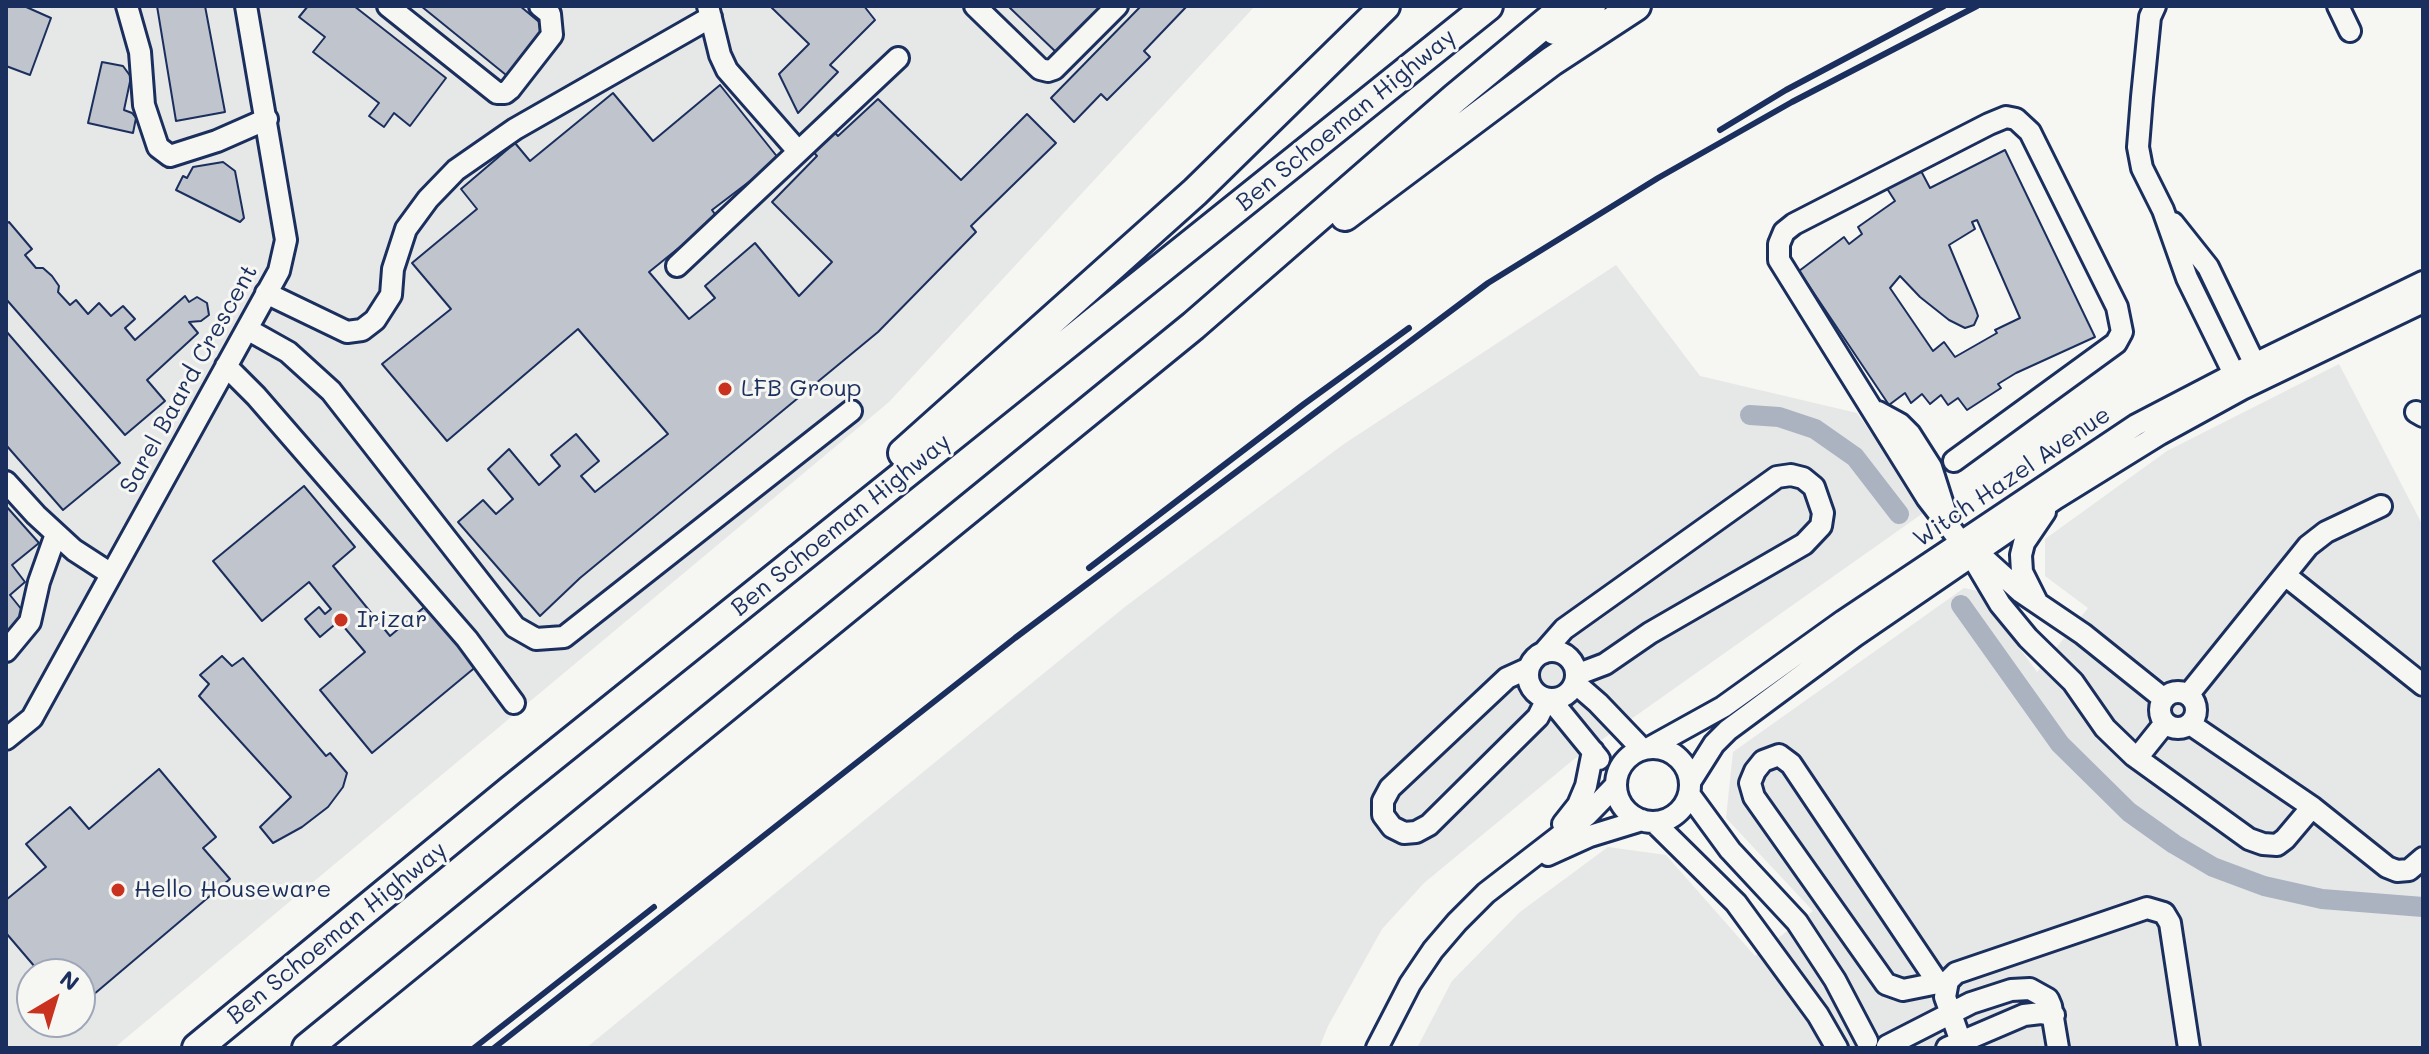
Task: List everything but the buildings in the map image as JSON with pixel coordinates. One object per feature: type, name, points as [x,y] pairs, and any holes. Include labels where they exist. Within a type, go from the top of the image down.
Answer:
[{"type":"highway","points":[[511,790],[898,458],[1183,202],[1385,6]]},
{"type":"highway","name":"Ben Schoeman Highway","points":[[197,1048],[511,790],[1488,6]]},
{"type":"highway","points":[[307,1048],[1193,326],[1455,98],[1566,6]]},
{"type":"highway","points":[[1455,98],[1591,6]]},
{"type":"highway","points":[[1193,326],[1552,61],[1636,6]]},
{"type":"street","points":[[127,6],[140,52],[144,105],[158,147],[170,156],[217,141],[267,119]]},
{"type":"street","name":"Sarel Baard Crescent","points":[[6,739],[32,718],[279,271],[286,240],[246,6]]},
{"type":"street","points":[[388,6],[497,93],[505,93],[552,35],[550,14],[540,6]]},
{"type":"street","points":[[975,6],[1040,69],[1048,71],[1054,69],[1117,6]]},
{"type":"street","points":[[2155,6],[2150,17],[2138,147],[2142,168],[2163,210],[2187,278],[2238,382]]},
{"type":"street","points":[[2338,6],[2350,31]]},
{"type":"street","points":[[266,293],[347,332],[362,330],[375,320],[391,295],[393,269],[406,229],[428,199],[456,170],[515,129],[710,11],[720,55],[727,70],[798,151]]},
{"type":"street","points":[[677,266],[898,58]]},
{"type":"street","points":[[1954,461],[2116,343],[2122,332],[2117,307],[2030,132],[2016,119],[2006,117],[1794,224],[1784,232],[1779,244],[1779,260],[1927,498],[1968,546],[2021,592],[2083,634],[2164,699]]},
{"type":"street","points":[[2163,210],[2208,267],[2258,371]]},
{"type":"street","name":"Witch Hazel Avenue","points":[[1646,749],[1723,707],[1819,637],[1968,546],[2055,499],[2238,382],[2423,282]]},
{"type":"street","name":"Witch Hazel Avenue","points":[[2258,371],[2423,302]]},
{"type":"street","points":[[247,329],[288,352],[331,391],[515,627],[536,639],[564,637],[851,411]]},
{"type":"street","points":[[226,366],[256,396],[467,639],[514,703]]},
{"type":"street","name":"Witch Hazel Avenue","points":[[1689,788],[1714,744],[1728,730],[1968,546],[2136,425],[2238,382]]},
{"type":"street","points":[[1791,475],[1803,478],[1814,487],[1823,513],[1821,526],[1804,544],[1576,679],[1565,695],[1549,699],[1539,696],[1529,684],[1536,660],[1564,629],[1777,477],[1791,475]]},
{"type":"street","points":[[6,482],[74,550],[111,574]]},
{"type":"street","points":[[2042,607],[2022,572],[2021,555],[2031,530],[2055,499]]},
{"type":"street","points":[[2188,695],[2308,546],[2326,532],[2381,506]]},
{"type":"street","points":[[6,651],[30,622],[39,582],[56,534]]},
{"type":"street","points":[[1968,546],[2000,604],[2028,638],[2058,666],[2105,728],[2137,758],[2249,839],[2263,844],[2277,845],[2285,839],[2312,807]]},
{"type":"street","points":[[2285,575],[2423,685]]},
{"type":"street","points":[[2028,638],[2042,607]]},
{"type":"street","points":[[1549,699],[1538,717],[1429,825],[1416,832],[1404,833],[1392,827],[1383,815],[1383,801],[1390,788],[1507,678],[1536,660],[1558,652],[1575,667],[1576,679],[1646,749]]},
{"type":"street","points":[[2175,692],[2188,695],[2196,706],[2190,724],[2178,729],[2165,723],[2160,711],[2164,699],[2175,692]]},
{"type":"street","points":[[1549,699],[1616,783],[1623,806],[1648,821],[1736,903],[1818,1015],[1837,1048]]},
{"type":"street","points":[[2137,758],[2165,723]]},
{"type":"street","points":[[2190,724],[2312,807],[2387,867],[2397,871],[2409,870],[2423,858]]},
{"type":"street","points":[[1377,1048],[1394,1011],[1433,950],[1486,893],[1587,815],[1616,783],[1624,761],[1646,749],[1661,749],[1681,761],[1689,788],[1730,850],[1797,922],[1873,1046],[1971,1003],[2011,990],[2030,989],[2048,999],[2054,1015],[2058,1048]]},
{"type":"street","points":[[1546,846],[1582,796],[1593,751]]},
{"type":"street","points":[[2054,1015],[2024,1015],[1954,1045],[1943,982],[1791,764],[1779,755],[1763,761],[1750,783],[1754,797],[1886,984],[1903,990],[1943,982],[1962,971],[2141,909],[2153,908],[2164,913],[2170,923],[2189,1048]]},
{"type":"street","points":[[1522,867],[1590,836],[1666,819],[1676,813],[1689,788]]},
{"type":"street","points":[[1786,970],[1815,950]]},
{"type":"shaded area","points":[[6,6],[1255,6],[889,402],[114,1048],[6,1048]]},
{"type":"shaded area","points":[[1616,265],[1700,376],[1857,413],[1926,511],[1573,760],[1424,883],[1382,929],[1319,1048],[586,1048],[1126,606],[1344,444]]},
{"type":"shaded area","points":[[2339,364],[2423,526],[2423,1048],[1417,1048],[1452,981],[1520,912],[1608,847],[1666,855],[1755,956],[1813,911],[1726,818],[1733,752],[1964,588],[1978,591],[2037,672],[2088,608],[2045,576],[2045,539],[2167,451]]},
{"type":"waterway","points":[[1750,415],[1779,417],[1815,429],[1855,457],[1899,514]]},
{"type":"waterway","points":[[1961,605],[2060,744],[2129,812],[2174,844],[2213,867],[2264,886],[2322,899],[2423,907]]},
{"type":"railway","points":[[1720,130],[1786,90],[1944,6]]},
{"type":"railway","points":[[494,1048],[1015,638],[1488,283],[1658,178],[1792,102],[1977,6]]},
{"type":"railway","points":[[1089,568],[1409,328]]},
{"type":"railway","points":[[474,1048],[654,907]]},
{"type":"place","name":"LFB Group","points":[[725,389]]},
{"type":"place","name":"Irizar","points":[[341,620]]},
{"type":"place","name":"Hello Houseware","points":[[118,890]]}]
